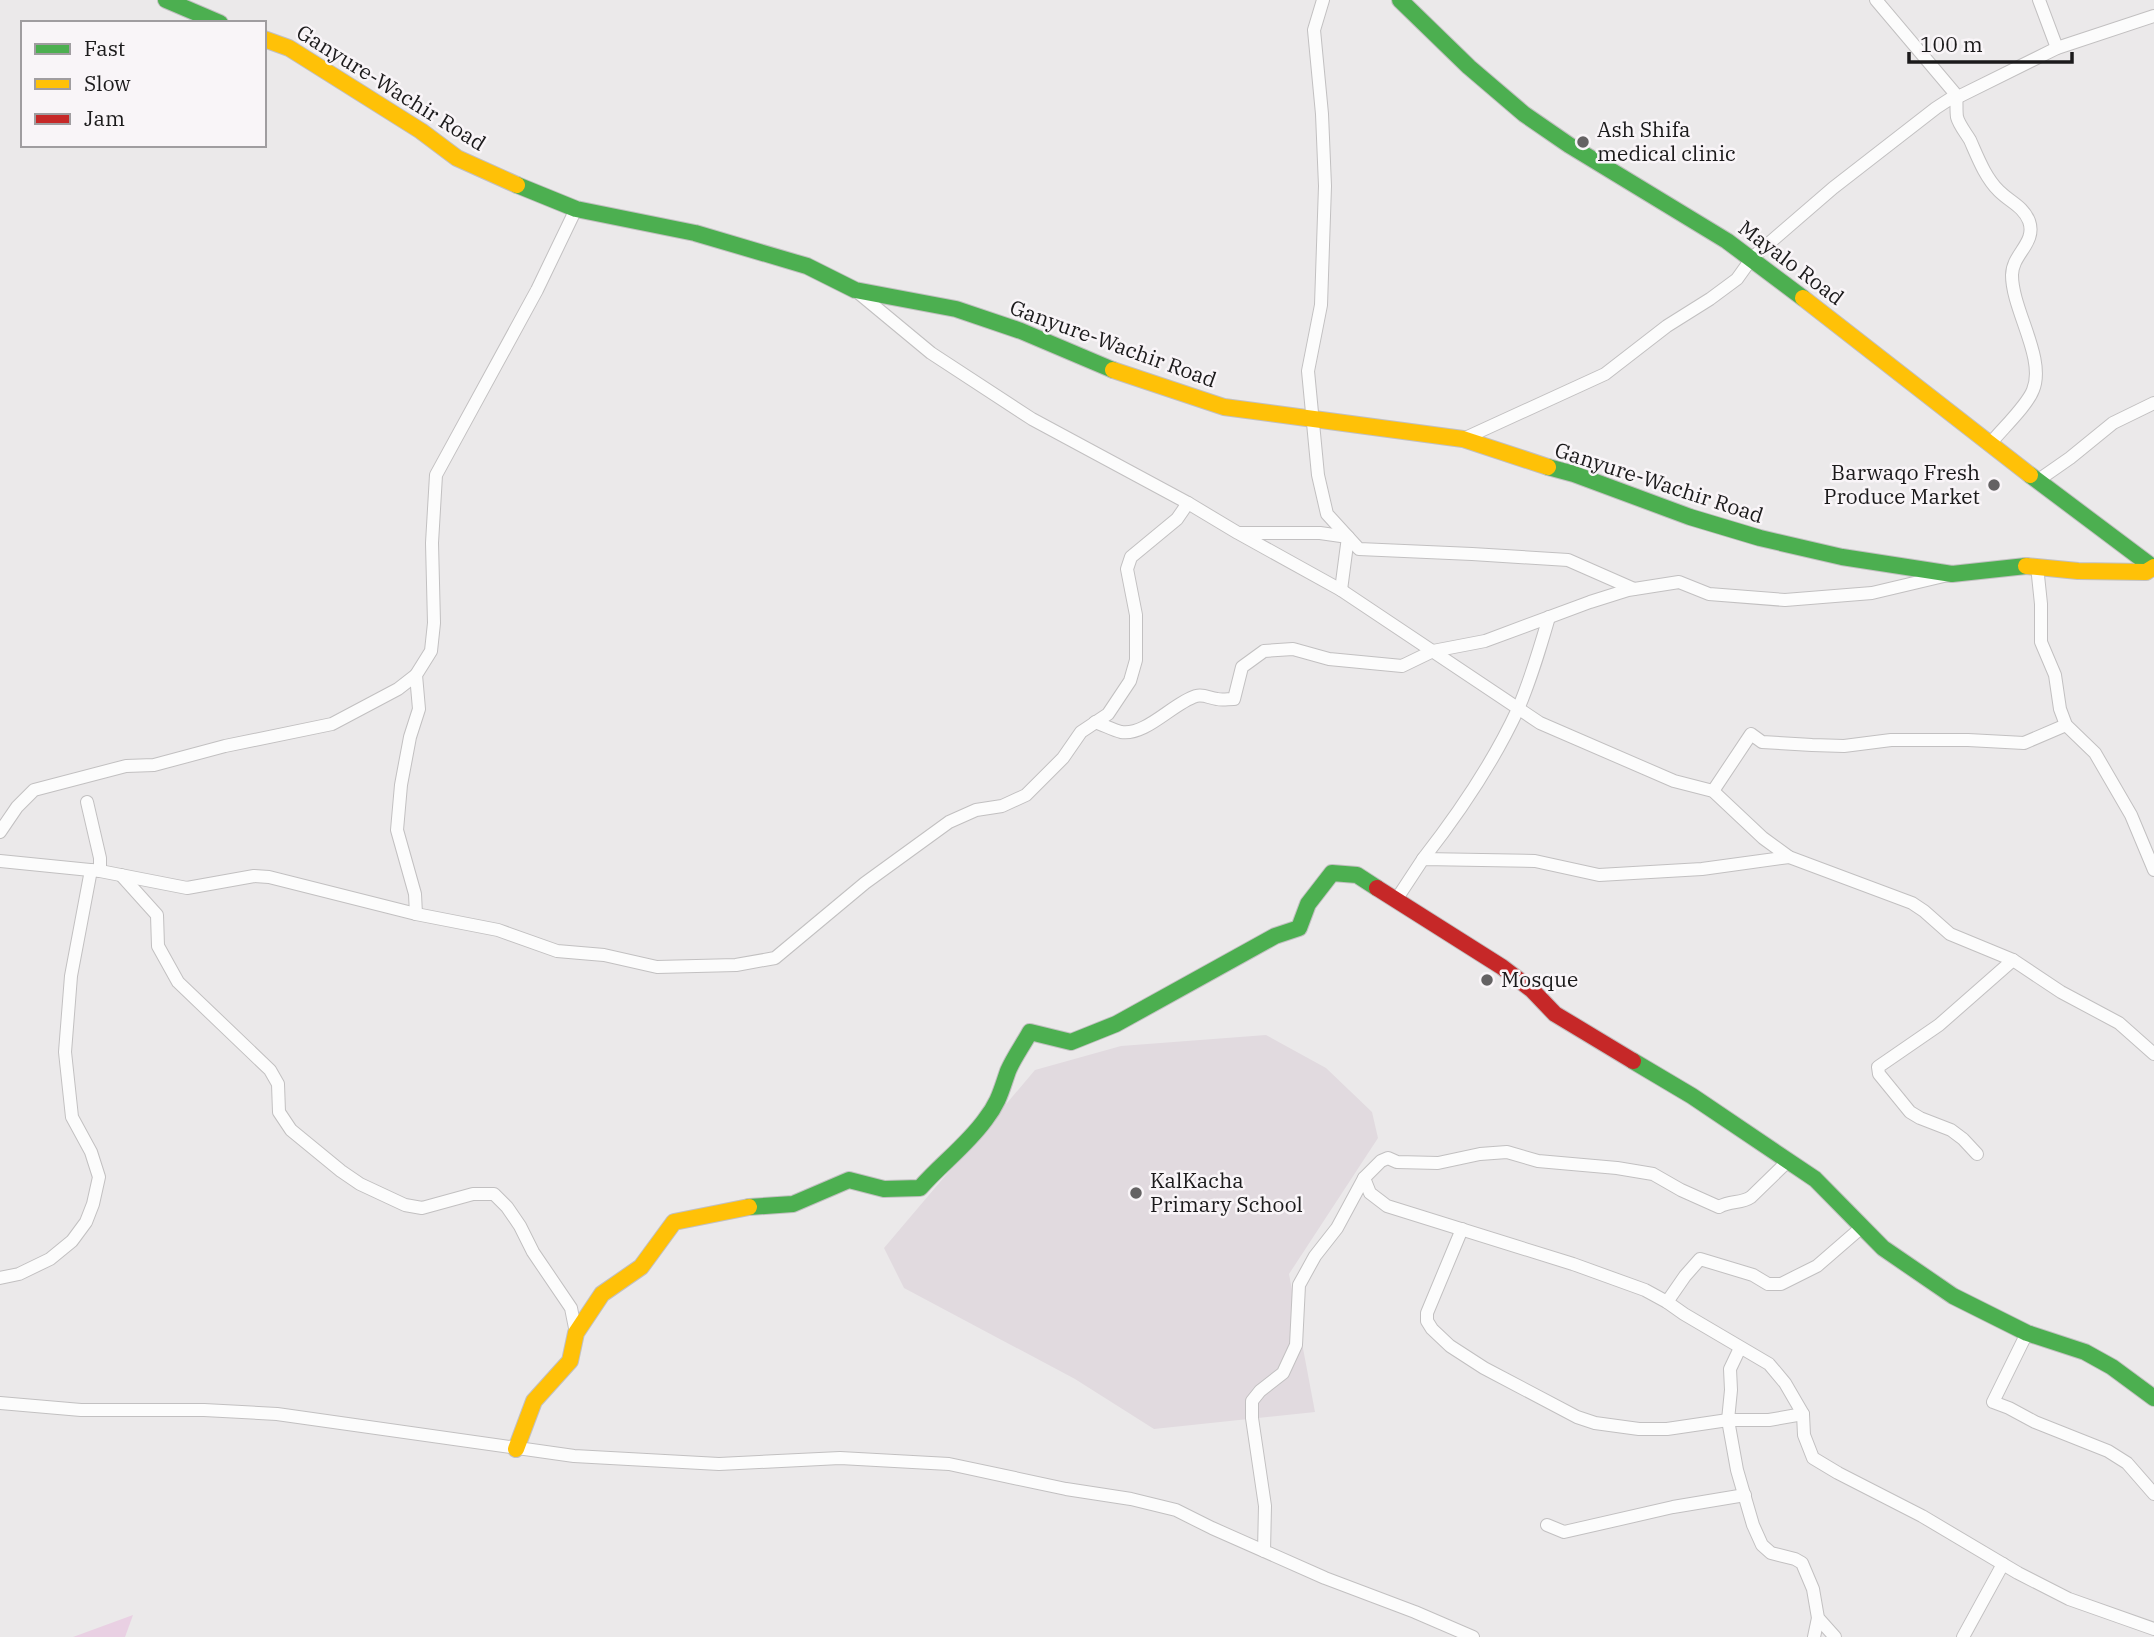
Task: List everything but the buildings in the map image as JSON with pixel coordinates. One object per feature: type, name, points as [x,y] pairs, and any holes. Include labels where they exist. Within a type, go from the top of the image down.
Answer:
[{"type":"street","points":[[166,0],[215,21]]},
{"type":"street","points":[[1322,0],[1314,30],[1325,186],[1321,305],[1308,371],[1318,475],[1327,514],[1359,549],[1568,561],[1634,589]]},
{"type":"street","name":"Mayalo Road","points":[[1400,0],[1483,80],[1541,126],[1710,228],[1752,258],[2037,481],[2154,568]]},
{"type":"street","points":[[1876,0],[1956,95],[1958,118],[1979,164],[1999,191],[2022,209],[2029,223],[2032,235],[2012,272],[2014,293],[2037,372],[2033,391],[1990,444]]},
{"type":"street","points":[[2039,0],[2057,48]]},
{"type":"street","points":[[1463,439],[1605,374],[1667,326],[1737,279],[1752,258],[1872,157],[1956,95],[1958,97],[2057,48],[2154,16]]},
{"type":"street","name":"Ganyure-Wachir Road","points":[[266,40],[289,48],[421,131],[457,158],[576,209],[695,233],[807,266],[855,290],[956,310],[1021,331],[1131,377],[1224,407],[1463,439],[1534,464],[1574,474],[1690,517],[1760,538],[1842,557],[1952,574],[2037,566],[2078,571],[2146,572],[2154,568]]},
{"type":"street","points":[[0,832],[17,807],[34,790],[126,766],[154,765],[332,724],[398,689],[416,675],[431,651],[433,632],[432,543],[436,475],[537,290],[576,209]]},
{"type":"street","points":[[855,290],[931,353],[1032,419],[1341,590],[1540,723],[1674,781],[1713,791],[1763,838],[1789,857],[1912,903],[1950,934],[2013,960],[2071,997],[2119,1023],[2154,1054]]},
{"type":"street","points":[[2037,481],[2113,423],[2154,404]]},
{"type":"street","points":[[0,860],[95,870],[187,888],[254,876],[269,877],[416,915],[498,930],[557,951],[604,955],[657,967],[736,965],[775,958],[865,883],[949,822],[976,810],[1002,806],[1026,795],[1063,758],[1081,732],[1108,714],[1130,681],[1136,660],[1136,615],[1127,569],[1131,557],[1177,519],[1188,503]]},
{"type":"street","points":[[1238,533],[1320,533],[1348,537]]},
{"type":"street","points":[[1341,590],[1348,537]]},
{"type":"street","points":[[2037,566],[2041,642],[2055,675],[2060,709],[2066,725],[2095,752],[2131,815],[2154,870]]},
{"type":"street","points":[[1096,722],[1122,732],[1132,731],[1157,720],[1171,708],[1192,697],[1202,695],[1220,700],[1234,699],[1242,667],[1264,651],[1293,649],[1329,659],[1402,666],[1433,652],[1485,641],[1590,602],[1634,589],[1679,582],[1709,594],[1785,600],[1872,593],[1952,574]]},
{"type":"street","points":[[1396,900],[1460,811],[1518,709],[1549,617]]},
{"type":"street","points":[[416,675],[419,709],[401,785],[397,830],[415,894],[416,915]]},
{"type":"street","points":[[1713,791],[1751,734],[1762,741],[1812,745],[1844,746],[1891,740],[2024,743],[2066,725]]},
{"type":"street","points":[[0,1278],[19,1274],[50,1259],[72,1241],[86,1222],[99,1177],[72,1117],[65,1052],[71,976],[100,858],[88,802]]},
{"type":"street","points":[[1423,859],[1535,861],[1599,875],[1702,869],[1789,857]]},
{"type":"street","points":[[516,1449],[534,1401],[570,1360],[576,1333],[602,1294],[641,1267],[674,1222],[759,1205],[793,1204],[849,1180],[899,1192],[920,1188],[962,1148],[985,1121],[1000,1098],[1009,1069],[1030,1032],[1071,1042],[1116,1024],[1275,936],[1299,928],[1307,904],[1332,873],[1357,875],[1502,967],[1532,990],[1555,1014],[1692,1096],[1815,1179],[1883,1248],[1952,1296],[2027,1333],[2085,1352],[2112,1367],[2154,1398]]},
{"type":"street","points":[[121,875],[157,915],[158,946],[178,982],[270,1070],[278,1084],[279,1112],[291,1130],[360,1184],[405,1205],[422,1209],[473,1194],[494,1194],[520,1226],[533,1252],[571,1308],[576,1333]]},
{"type":"street","points":[[1977,1154],[1951,1130],[1910,1112],[1879,1073],[1878,1067],[1939,1026],[2013,960]]},
{"type":"street","points":[[1264,1551],[1265,1506],[1252,1401],[1283,1373],[1296,1345],[1299,1285],[1315,1256],[1337,1228],[1364,1178],[1381,1161],[1388,1158],[1397,1162],[1438,1163],[1480,1154],[1507,1152],[1538,1161],[1594,1165],[1653,1174],[1720,1207],[1730,1201],[1744,1201],[1751,1197],[1788,1161]]},
{"type":"street","points":[[1364,1178],[1370,1193],[1387,1206],[1630,1284],[1667,1302],[1769,1364],[1785,1383],[1803,1414],[1804,1435],[1813,1458],[2069,1599],[2154,1629]]},
{"type":"street","points":[[1667,1302],[1700,1259],[1753,1275],[1768,1284],[1781,1284],[1817,1266],[1862,1227]]},
{"type":"street","points":[[1462,1229],[1427,1313],[1427,1321],[1450,1346],[1484,1368],[1577,1418],[1595,1423],[1639,1429],[1667,1429],[1728,1420],[1769,1420],[1803,1414]]},
{"type":"street","points":[[2027,1333],[1993,1402],[2108,1451],[2127,1464],[2154,1494]]},
{"type":"street","points":[[1740,1348],[1730,1369],[1728,1420],[1737,1470],[1753,1525],[1762,1545],[1771,1552],[1795,1559],[1806,1568],[1818,1618],[1814,1637]]},
{"type":"street","points":[[0,1403],[81,1410],[204,1410],[277,1414],[574,1457],[719,1464],[840,1458],[949,1464],[1177,1510],[1325,1578],[1473,1637]]},
{"type":"street","points":[[1547,1525],[1564,1532],[1672,1507],[1745,1495]]},
{"type":"street","points":[[1963,1637],[2003,1564]]},
{"type":"street","points":[[1818,1618],[1835,1637]]},
{"type":"shaded area","name":"KalKacha Primary School","points":[[1266,1035],[1326,1068],[1372,1112],[1378,1138],[1289,1274],[1315,1412],[1154,1429],[1075,1379],[904,1288],[884,1248],[1035,1070],[1121,1046]]},
{"type":"shaded area","points":[[133,1615],[125,1637],[73,1637]]},
{"type":"traffic: fast","points":[[166,0],[215,21]]},
{"type":"traffic: fast","points":[[1400,0],[1469,67],[1524,114],[1569,145],[1727,241],[1803,298]]},
{"type":"traffic: fast","points":[[517,185],[576,209],[695,233],[807,266],[855,290],[956,309],[1021,331],[1113,370]]},
{"type":"traffic: fast","points":[[1548,467],[1690,517],[1760,538],[1842,557],[1952,574],[2026,566]]},
{"type":"traffic: fast","points":[[2030,475],[2154,568]]},
{"type":"traffic: fast","points":[[749,1207],[793,1204],[849,1180],[884,1189],[920,1188],[990,1114],[1010,1066],[1030,1032],[1071,1042],[1116,1024],[1275,936],[1299,928],[1308,904],[1332,873],[1357,875],[1377,888]]},
{"type":"traffic: fast","points":[[1633,1061],[1692,1096],[1815,1179],[1883,1248],[1953,1296],[2027,1333],[2085,1352],[2112,1367],[2154,1398]]},
{"type":"traffic: slow","points":[[266,40],[289,48],[421,131],[457,158],[517,185]]},
{"type":"traffic: slow","points":[[1803,298],[2030,475]]},
{"type":"traffic: slow","points":[[1113,370],[1224,407],[1463,439],[1548,467]]},
{"type":"traffic: slow","points":[[2026,566],[2078,571],[2146,572],[2154,567]]},
{"type":"traffic: slow","points":[[516,1449],[534,1401],[570,1361],[576,1333],[602,1294],[641,1267],[674,1222],[749,1207]]},
{"type":"traffic: jam","points":[[1377,888],[1502,967],[1532,990],[1555,1014],[1633,1061]]},
{"type":"place","name":"Ash Shifa medical clinic","points":[[1583,142]]},
{"type":"place","name":"Barwaqo Fresh Produce Market","points":[[1994,485]]},
{"type":"place","name":"Mosque","points":[[1487,980]]},
{"type":"place","name":"KalKacha Primary School","points":[[1136,1193]]}]
